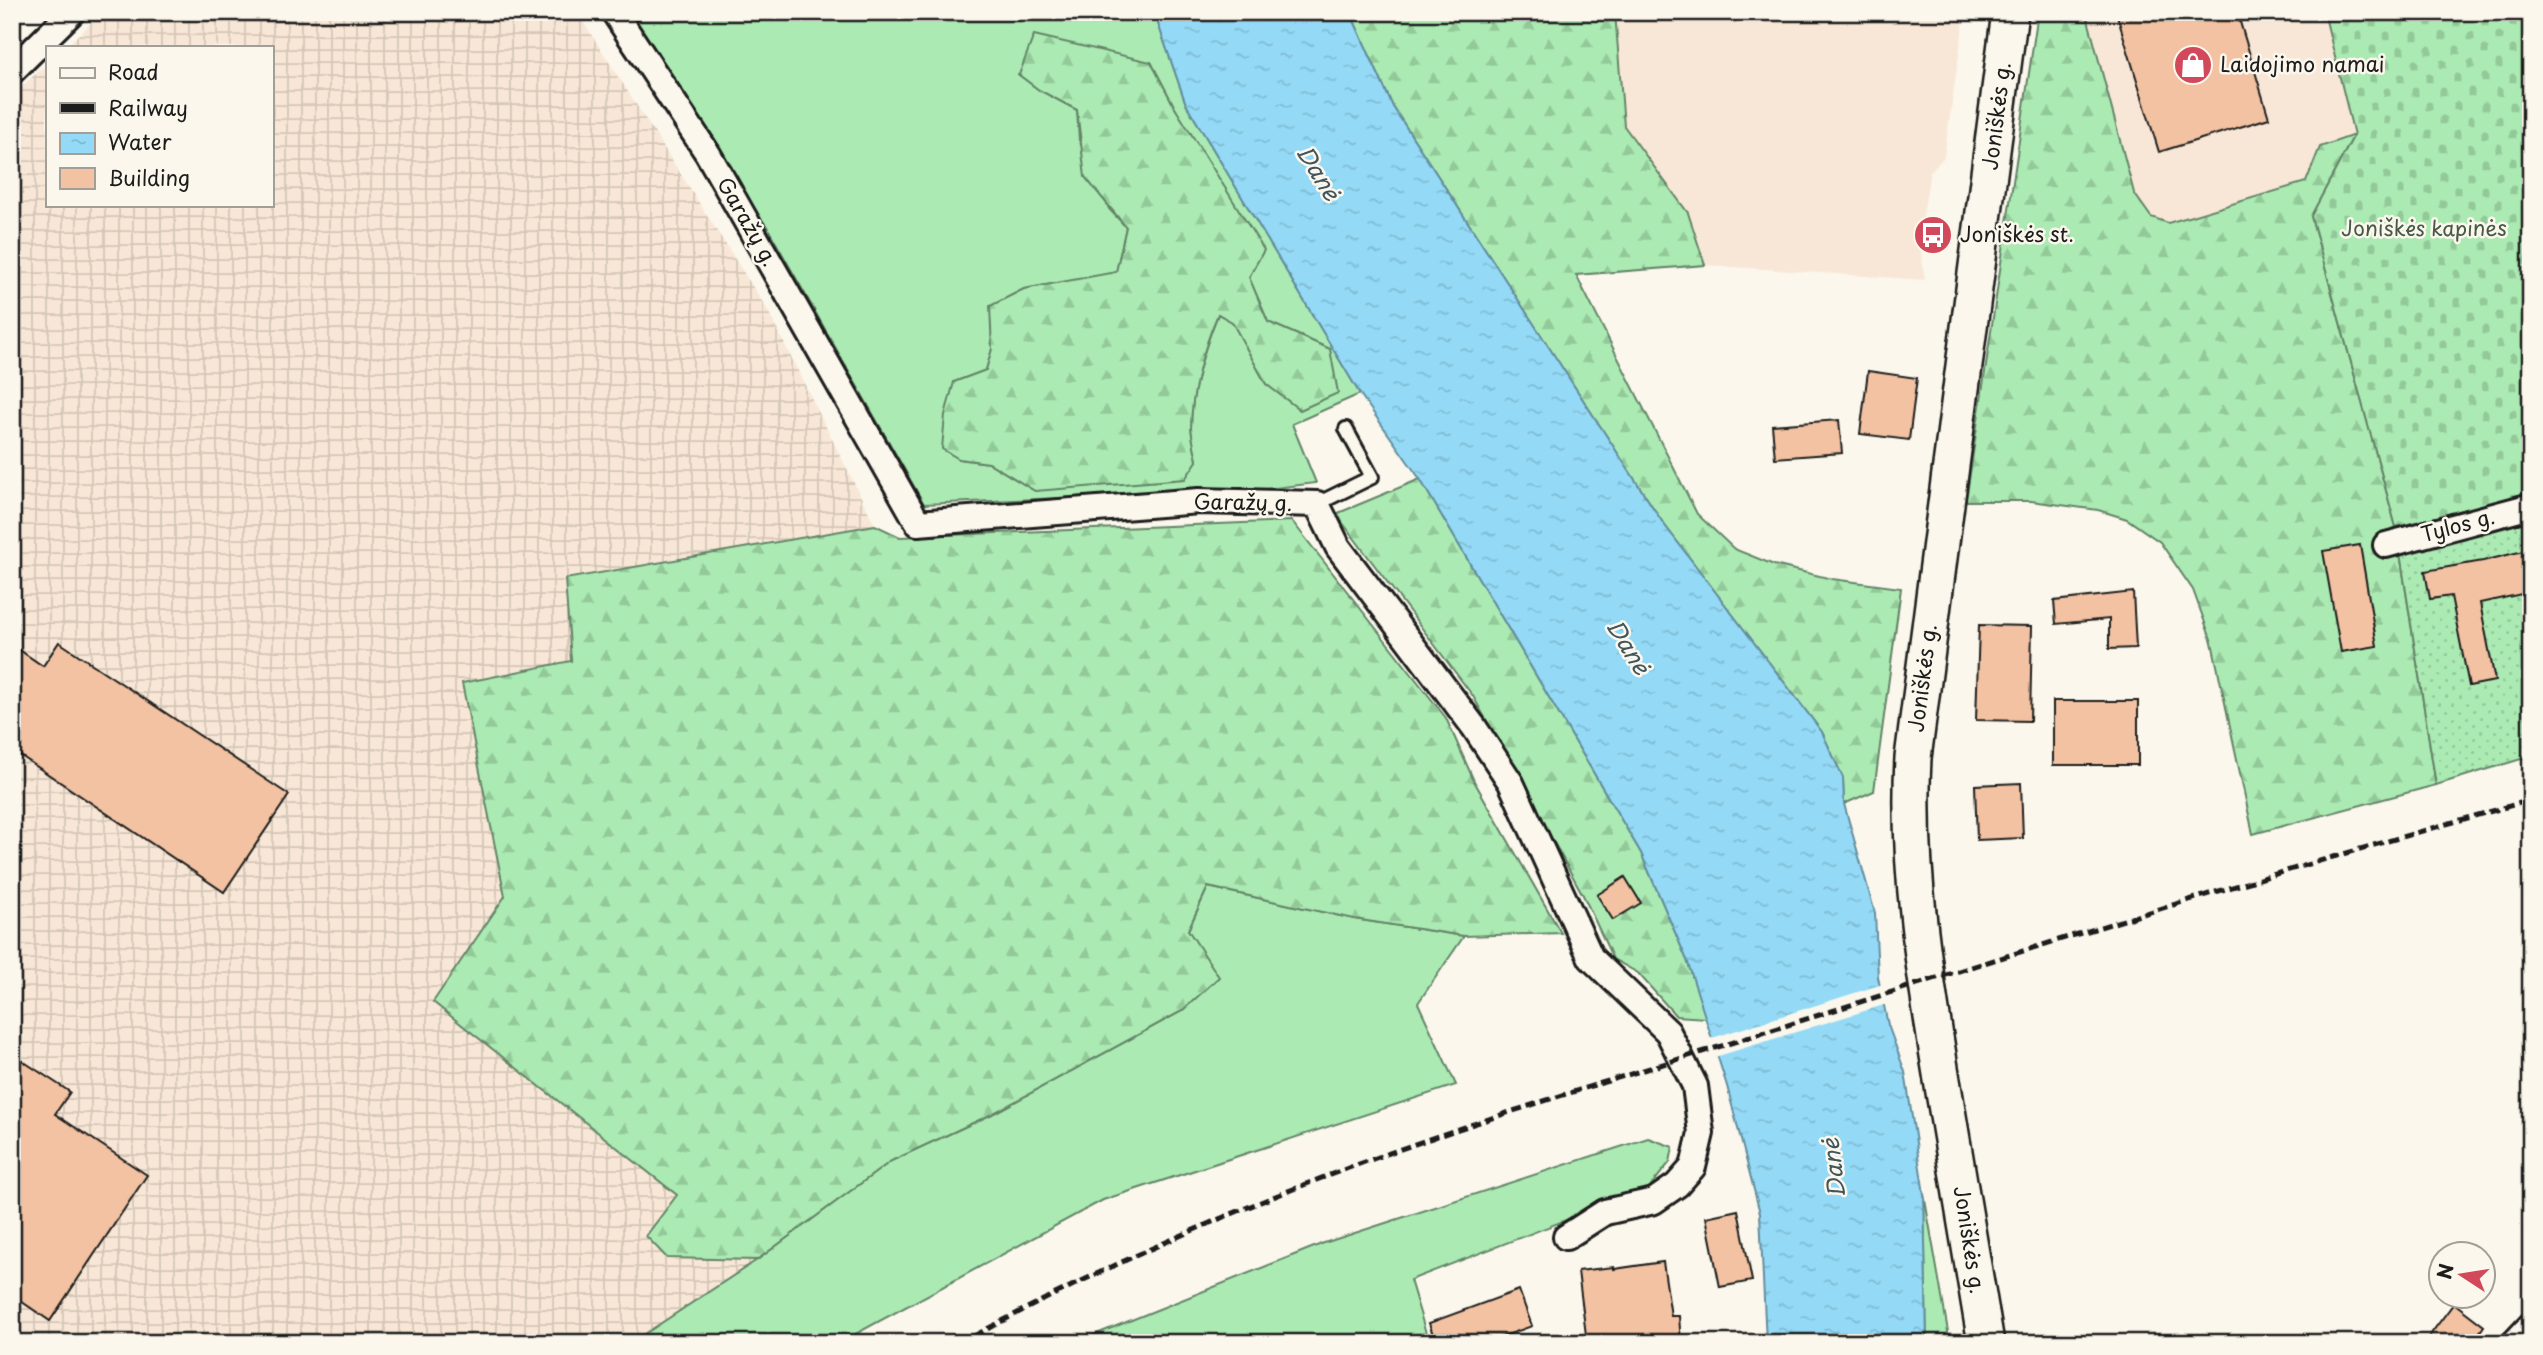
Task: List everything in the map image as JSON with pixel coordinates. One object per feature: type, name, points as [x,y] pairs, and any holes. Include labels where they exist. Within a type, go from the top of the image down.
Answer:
[{"type":"main road","name":"Joniškės g.","points":[[1986,1343],[1931,1017],[1916,909],[1911,800],[1913,758],[2010,12]]},
{"type":"street","points":[[12,71],[72,12]]},
{"type":"street","name":"Garažų g.","points":[[614,12],[708,155],[918,523],[1199,501],[1317,504],[1338,547],[1474,727],[1511,783],[1591,958],[1668,1032],[1695,1086],[1701,1133],[1693,1167],[1677,1185],[1654,1201],[1605,1212],[1566,1237]]},
{"type":"street","name":"Tylos g.","points":[[2386,545],[2531,506]]},
{"type":"street","points":[[2514,1343],[2531,1325]]},
{"type":"lane","points":[[1317,504],[1372,477],[1346,429]]},
{"type":"shaded area","points":[[103,12],[577,12],[767,309],[875,525],[565,579],[571,661],[462,683],[505,896],[434,1002],[678,1196],[666,1258],[757,1260],[631,1343],[12,1343],[12,95],[46,65],[46,206],[273,206],[273,46],[66,46]]},
{"type":"shaded area","points":[[1615,12],[1965,12],[1944,157],[1930,172],[1919,240],[1925,280],[1705,265],[1688,213],[1624,126]]},
{"type":"shaded area","points":[[2086,12],[2324,12],[2354,135],[2320,147],[2306,182],[2168,223],[2151,217],[2134,193]]},
{"type":"green space","points":[[622,12],[1154,12],[1186,104],[1360,394],[1292,424],[1316,483],[1267,489],[924,504],[766,225],[692,125]],"holes":[[[1151,62],[1175,108],[1268,322],[1330,349],[1266,384],[1232,321],[1218,314],[1203,355],[1193,399],[1191,428],[1197,461],[1035,491],[989,463],[959,459],[954,382],[986,370],[992,349],[991,306],[1024,289],[1116,273],[1126,227],[1109,209],[1079,140],[1077,110],[1039,90],[1019,75]]]},
{"type":"green space","points":[[1350,12],[1615,12],[1624,126],[1688,213],[1705,265],[1576,275],[1697,514],[1734,549],[1774,565],[1832,579],[1901,588],[1874,791],[1844,804],[1843,778],[1822,732],[1663,523],[1393,107]]},
{"type":"green space","points":[[2038,12],[2086,12],[2134,193],[2151,217],[2168,223],[2306,182],[2320,147],[2354,135],[2311,216],[2396,527],[2436,785],[2253,834],[2212,642],[2193,590],[2160,542],[2127,519],[2098,510],[2031,501],[1966,501]]},
{"type":"green space","name":"Joniškės kapinės","points":[[2324,12],[2531,12],[2531,494],[2396,527],[2311,216],[2354,135]]},
{"type":"green space","points":[[1034,35],[1151,62],[1175,108],[1264,250],[1249,277],[1268,322],[1330,349],[1338,393],[1300,410],[1266,384],[1232,322],[1218,314],[1203,355],[1193,400],[1191,428],[1197,461],[1185,479],[1035,491],[989,463],[959,459],[942,449],[945,415],[954,382],[986,370],[992,349],[990,306],[1024,289],[1116,272],[1126,227],[1085,177],[1077,110],[1039,90],[1019,75]]},
{"type":"green space","points":[[1420,479],[1641,853],[1687,960],[1706,1018],[1676,1016],[1638,973],[1613,959],[1583,895],[1473,696],[1336,514]]},
{"type":"green space","points":[[2531,494],[2531,756],[2436,785],[2396,527]]},
{"type":"green space","points":[[1292,521],[1446,718],[1474,781],[1561,933],[1464,936],[1354,919],[1208,887],[1188,930],[1219,977],[1182,1011],[992,1114],[891,1161],[757,1260],[667,1258],[646,1236],[677,1195],[433,1002],[505,896],[462,683],[571,661],[565,579],[875,525],[900,537]]},
{"type":"green space","points":[[1208,887],[1354,919],[1464,936],[1418,1003],[1456,1085],[1103,1200],[839,1343],[631,1343],[757,1260],[891,1161],[992,1114],[1182,1011],[1188,930]]},
{"type":"green space","points":[[1648,1138],[1673,1147],[1670,1162],[1649,1188],[1410,1280],[1429,1343],[1074,1343],[1324,1243]]},
{"type":"green space","points":[[1924,1194],[1950,1343],[1927,1343]]},
{"type":"water","name":"Danė","points":[[1154,12],[1350,12],[1393,107],[1663,523],[1822,732],[1843,778],[1844,804],[1875,913],[1878,977],[1888,1025],[1905,1072],[1924,1194],[1927,1343],[1766,1343],[1760,1213],[1727,1086],[1687,960],[1641,853],[1420,479],[1360,394],[1186,104]]},
{"type":"pier","points":[[1883,984],[1887,1004],[1715,1057],[1709,1039]]},
{"type":"building","name":"Laidojimo namai","points":[[2116,12],[2237,12],[2269,118],[2159,152]]},
{"type":"building","points":[[1868,371],[1917,378],[1909,440],[1860,434]]},
{"type":"building","points":[[1839,420],[1842,453],[1775,458],[1772,425]]},
{"type":"building","points":[[2360,545],[2377,646],[2341,652],[2323,551]]},
{"type":"building","points":[[2531,549],[2531,592],[2480,603],[2495,681],[2469,686],[2451,596],[2430,599],[2425,571]]},
{"type":"building","points":[[2133,592],[2136,648],[2109,649],[2109,619],[2056,624],[2054,601]]},
{"type":"building","points":[[1979,625],[2032,626],[2030,721],[1976,720]]},
{"type":"building","points":[[59,642],[289,795],[224,892],[12,750],[12,645],[43,666]]},
{"type":"building","points":[[2053,701],[2138,701],[2138,765],[2053,765]]},
{"type":"building","points":[[2021,783],[2023,838],[1977,840],[1975,785]]},
{"type":"building","points":[[1625,877],[1641,903],[1613,920],[1597,895]]},
{"type":"building","points":[[12,1054],[70,1092],[55,1114],[147,1175],[50,1321],[12,1295]]},
{"type":"building","points":[[1738,1210],[1752,1281],[1720,1287],[1706,1217]]},
{"type":"building","points":[[1663,1262],[1671,1316],[1679,1316],[1681,1343],[1587,1343],[1578,1271]]},
{"type":"building","points":[[1519,1290],[1532,1326],[1485,1343],[1436,1343],[1429,1323]]},
{"type":"building","points":[[2449,1310],[2463,1310],[2484,1326],[2472,1343],[2424,1343]]},
{"type":"railway","points":[[961,1343],[1061,1291],[1164,1243],[1268,1199],[1419,1142],[2040,946],[2531,800]]},
{"type":"place","name":"Laidojimo namai","points":[[2193,65]]},
{"type":"place","name":"Joniškės st.","points":[[1933,235]]}]
